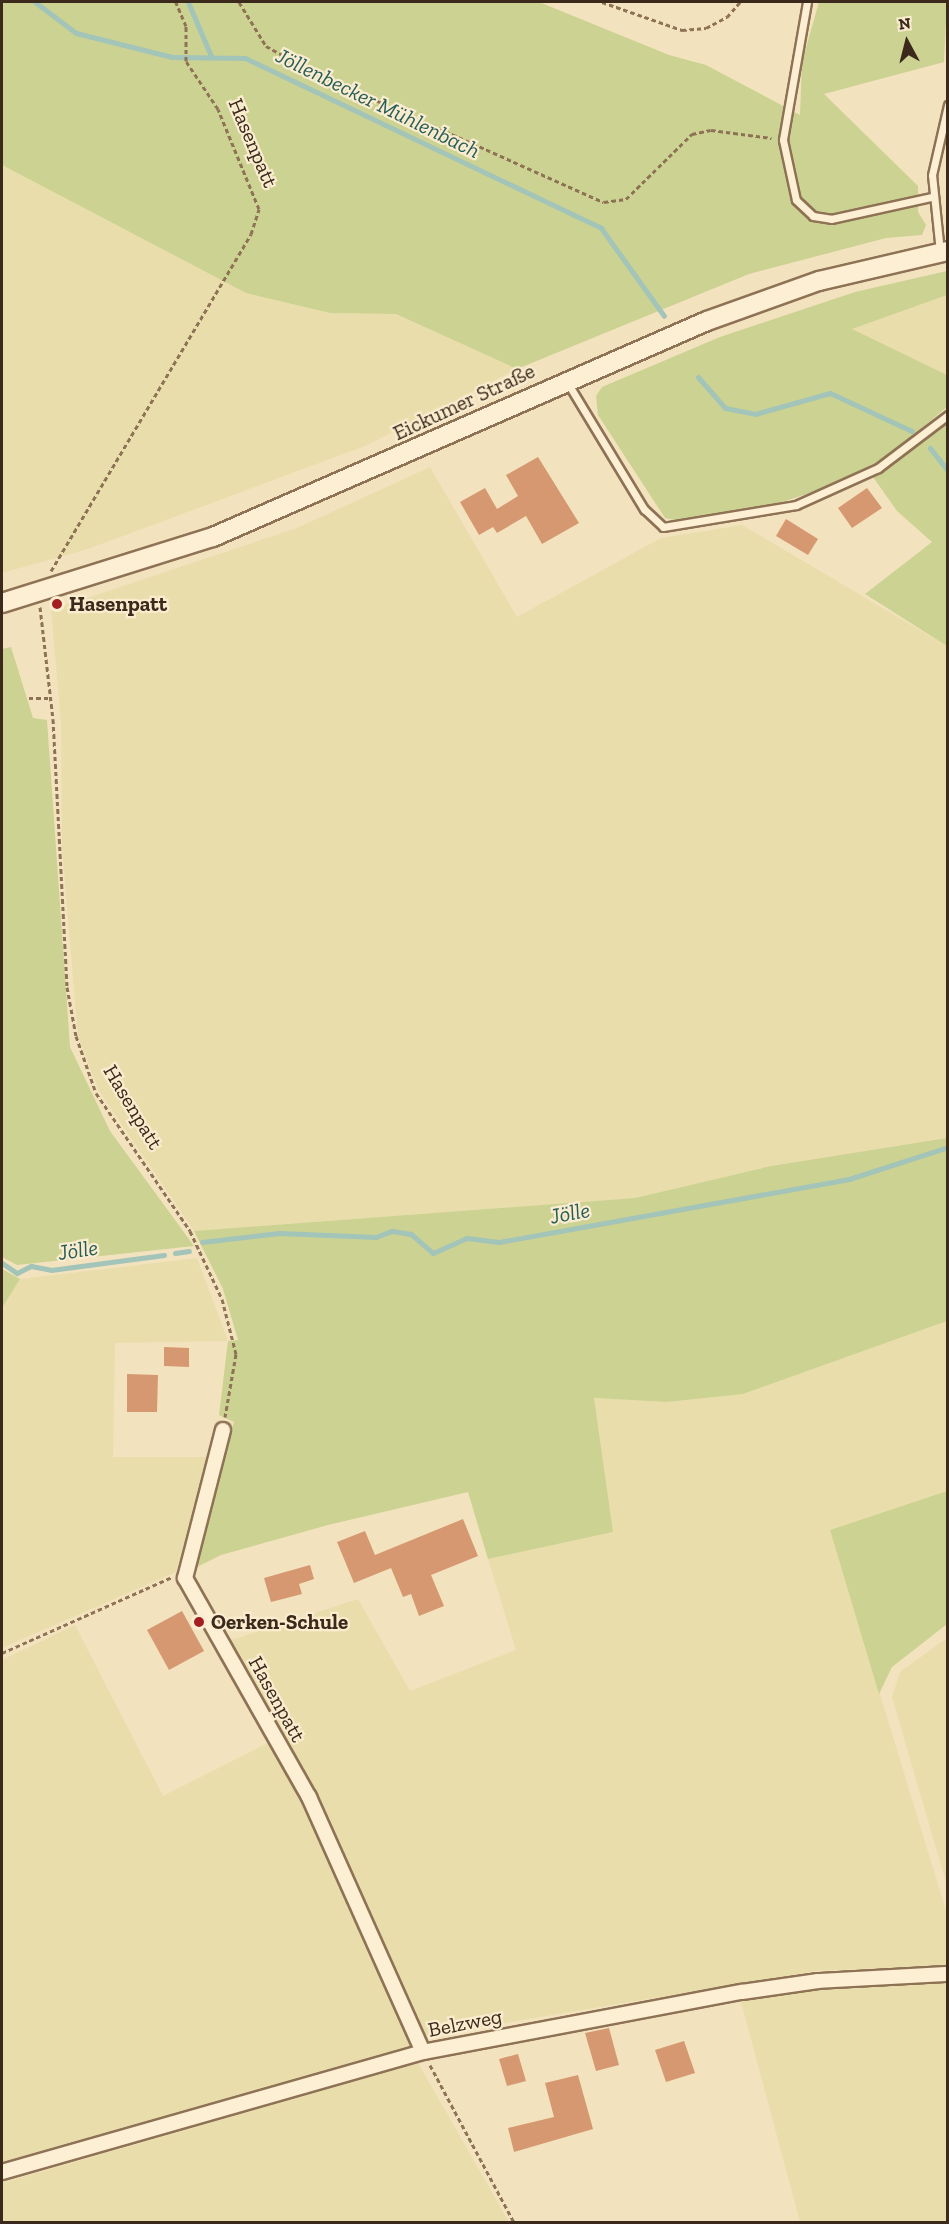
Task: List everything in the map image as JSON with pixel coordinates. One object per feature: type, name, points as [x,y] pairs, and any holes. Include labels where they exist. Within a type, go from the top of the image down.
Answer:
[{"type":"main road","name":"Eickumer Straße","points":[[2,603],[213,537],[565,380],[819,281],[944,251]]},
{"type":"street","points":[[185,1578],[223,1430]]},
{"type":"street","name":"Hasenpatt","points":[[185,1578],[309,1797],[423,2052]]},
{"type":"street","name":"Belzweg","points":[[2,2172],[423,2052],[742,1992],[818,1981],[948,1974]]},
{"type":"lane","points":[[807,2],[783,140],[796,200],[813,216],[854,217],[931,197]]},
{"type":"lane","points":[[944,251],[931,197],[948,105]]},
{"type":"lane","points":[[565,380],[644,509],[663,527],[796,505],[878,468],[948,415]]},
{"type":"path","name":"Hasenpatt","points":[[176,2],[186,26],[186,61],[218,109],[259,209],[250,234],[53,560],[39,593],[67,987],[76,1036],[96,1092],[190,1231],[222,1299],[236,1354],[223,1430]]},
{"type":"path","points":[[239,2],[266,46],[315,73],[604,202],[626,199],[692,134],[711,130],[783,140]]},
{"type":"path","points":[[602,2],[682,30],[706,28],[728,17],[740,2]]},
{"type":"path","points":[[29,698],[48,698]]},
{"type":"path","points":[[2,1653],[173,1576],[185,1578]]},
{"type":"path","points":[[423,2052],[514,2223]]},
{"type":"shaded area","points":[[2,165],[246,293],[330,313],[396,314],[517,369],[365,446],[88,549],[2,573]]},
{"type":"shaded area","points":[[947,295],[947,375],[851,329]]},
{"type":"shaded area","points":[[430,467],[517,617],[661,538],[742,525],[947,646],[947,1138],[771,1166],[635,1198],[194,1231],[99,1091],[78,1037],[62,848],[61,722],[51,610],[297,528]]},
{"type":"shaded area","points":[[197,1258],[228,1341],[115,1343],[113,1457],[210,1457],[176,1572],[2,1648],[2,1308],[20,1279]]},
{"type":"shaded area","points":[[947,1321],[947,1491],[830,1530],[947,1914],[947,1965],[815,1971],[422,2037],[228,1641],[358,1599],[410,1691],[516,1650],[488,1559],[613,1532],[593,1398],[667,1402],[743,1394]]},
{"type":"shaded area","points":[[75,1625],[163,1796],[272,1741],[413,2039],[412,2045],[2,2162],[2,1660]]},
{"type":"shaded area","points":[[947,1638],[947,1886],[892,1697],[900,1672]]},
{"type":"shaded area","points":[[947,1983],[947,2222],[800,2222],[740,1998],[819,1985]]},
{"type":"shaded area","points":[[418,2063],[509,2222],[2,2222],[2,2183]]},
{"type":"green space","points":[[2,2],[539,2],[669,55],[706,65],[800,115],[802,62],[819,2],[947,2],[944,62],[824,94],[918,186],[918,212],[926,225],[922,235],[886,238],[749,274],[517,369],[396,314],[330,313],[246,293],[2,165]]},
{"type":"green space","points":[[947,271],[947,295],[852,329],[947,375],[947,407],[888,456],[831,486],[782,502],[679,521],[665,518],[598,415],[596,396],[602,387],[720,337],[855,292]]},
{"type":"green space","points":[[947,421],[947,646],[865,594],[932,542],[897,511],[873,477]]},
{"type":"green space","points":[[11,647],[33,718],[47,720],[70,1047],[110,1131],[194,1246],[17,1265],[2,1257],[2,649]]},
{"type":"green space","points":[[947,1138],[947,1321],[743,1394],[667,1402],[594,1398],[613,1532],[488,1559],[468,1492],[328,1525],[221,1555],[195,1568],[234,1422],[219,1415],[228,1341],[238,1340],[223,1289],[194,1231],[635,1198],[771,1166]]},
{"type":"green space","points":[[2,1269],[20,1279],[2,1308]]},
{"type":"green space","points":[[947,1491],[947,1624],[892,1667],[879,1694],[830,1530]]},
{"type":"building","points":[[538,457],[579,523],[542,544],[526,516],[497,533],[493,527],[479,535],[460,502],[485,488],[497,509],[518,496],[506,475]]},
{"type":"building","points":[[867,488],[882,508],[852,528],[838,508]]},
{"type":"building","points":[[786,519],[818,539],[808,555],[776,536]]},
{"type":"building","points":[[164,1347],[189,1348],[189,1367],[164,1366]]},
{"type":"building","points":[[127,1374],[158,1375],[157,1412],[127,1412]]},
{"type":"building","points":[[463,1519],[478,1556],[431,1575],[444,1606],[419,1616],[411,1594],[403,1597],[391,1568],[354,1583],[337,1542],[365,1531],[375,1555]]},
{"type":"building","points":[[310,1565],[314,1579],[299,1584],[302,1594],[271,1602],[264,1578]]},
{"type":"building","points":[[182,1611],[204,1651],[169,1670],[147,1630]]},
{"type":"building","points":[[609,2028],[619,2065],[596,2071],[585,2033]]},
{"type":"building","points":[[684,2041],[695,2073],[666,2082],[655,2050]]},
{"type":"building","points":[[518,2054],[526,2081],[507,2086],[499,2059]]},
{"type":"building","points":[[578,2075],[593,2129],[514,2152],[508,2128],[554,2117],[545,2083]]},
{"type":"waterway","name":"Jöllenbecker Mühlenbach","points":[[35,2],[76,33],[172,57],[245,58],[601,228],[664,316]]},
{"type":"waterway","points":[[188,2],[211,56]]},
{"type":"waterway","name":"Jöllenbecker Mühlenbach","points":[[698,377],[725,408],[755,414],[830,393],[912,431]]},
{"type":"waterway","name":"Jöllenbecker Mühlenbach","points":[[930,448],[948,471]]},
{"type":"waterway","name":"Jölle","points":[[202,1242],[279,1233],[376,1237],[392,1231],[411,1234],[433,1253],[467,1238],[499,1242],[849,1179],[948,1147]]},
{"type":"waterway","name":"Jölle","points":[[175,1253],[189,1251]]},
{"type":"waterway","name":"Jölle","points":[[2,1263],[17,1273],[31,1266],[51,1270],[164,1255]]},
{"type":"place","name":"Hasenpatt","points":[[57,604]]},
{"type":"place","name":"Oerken-Schule","points":[[199,1622]]}]
